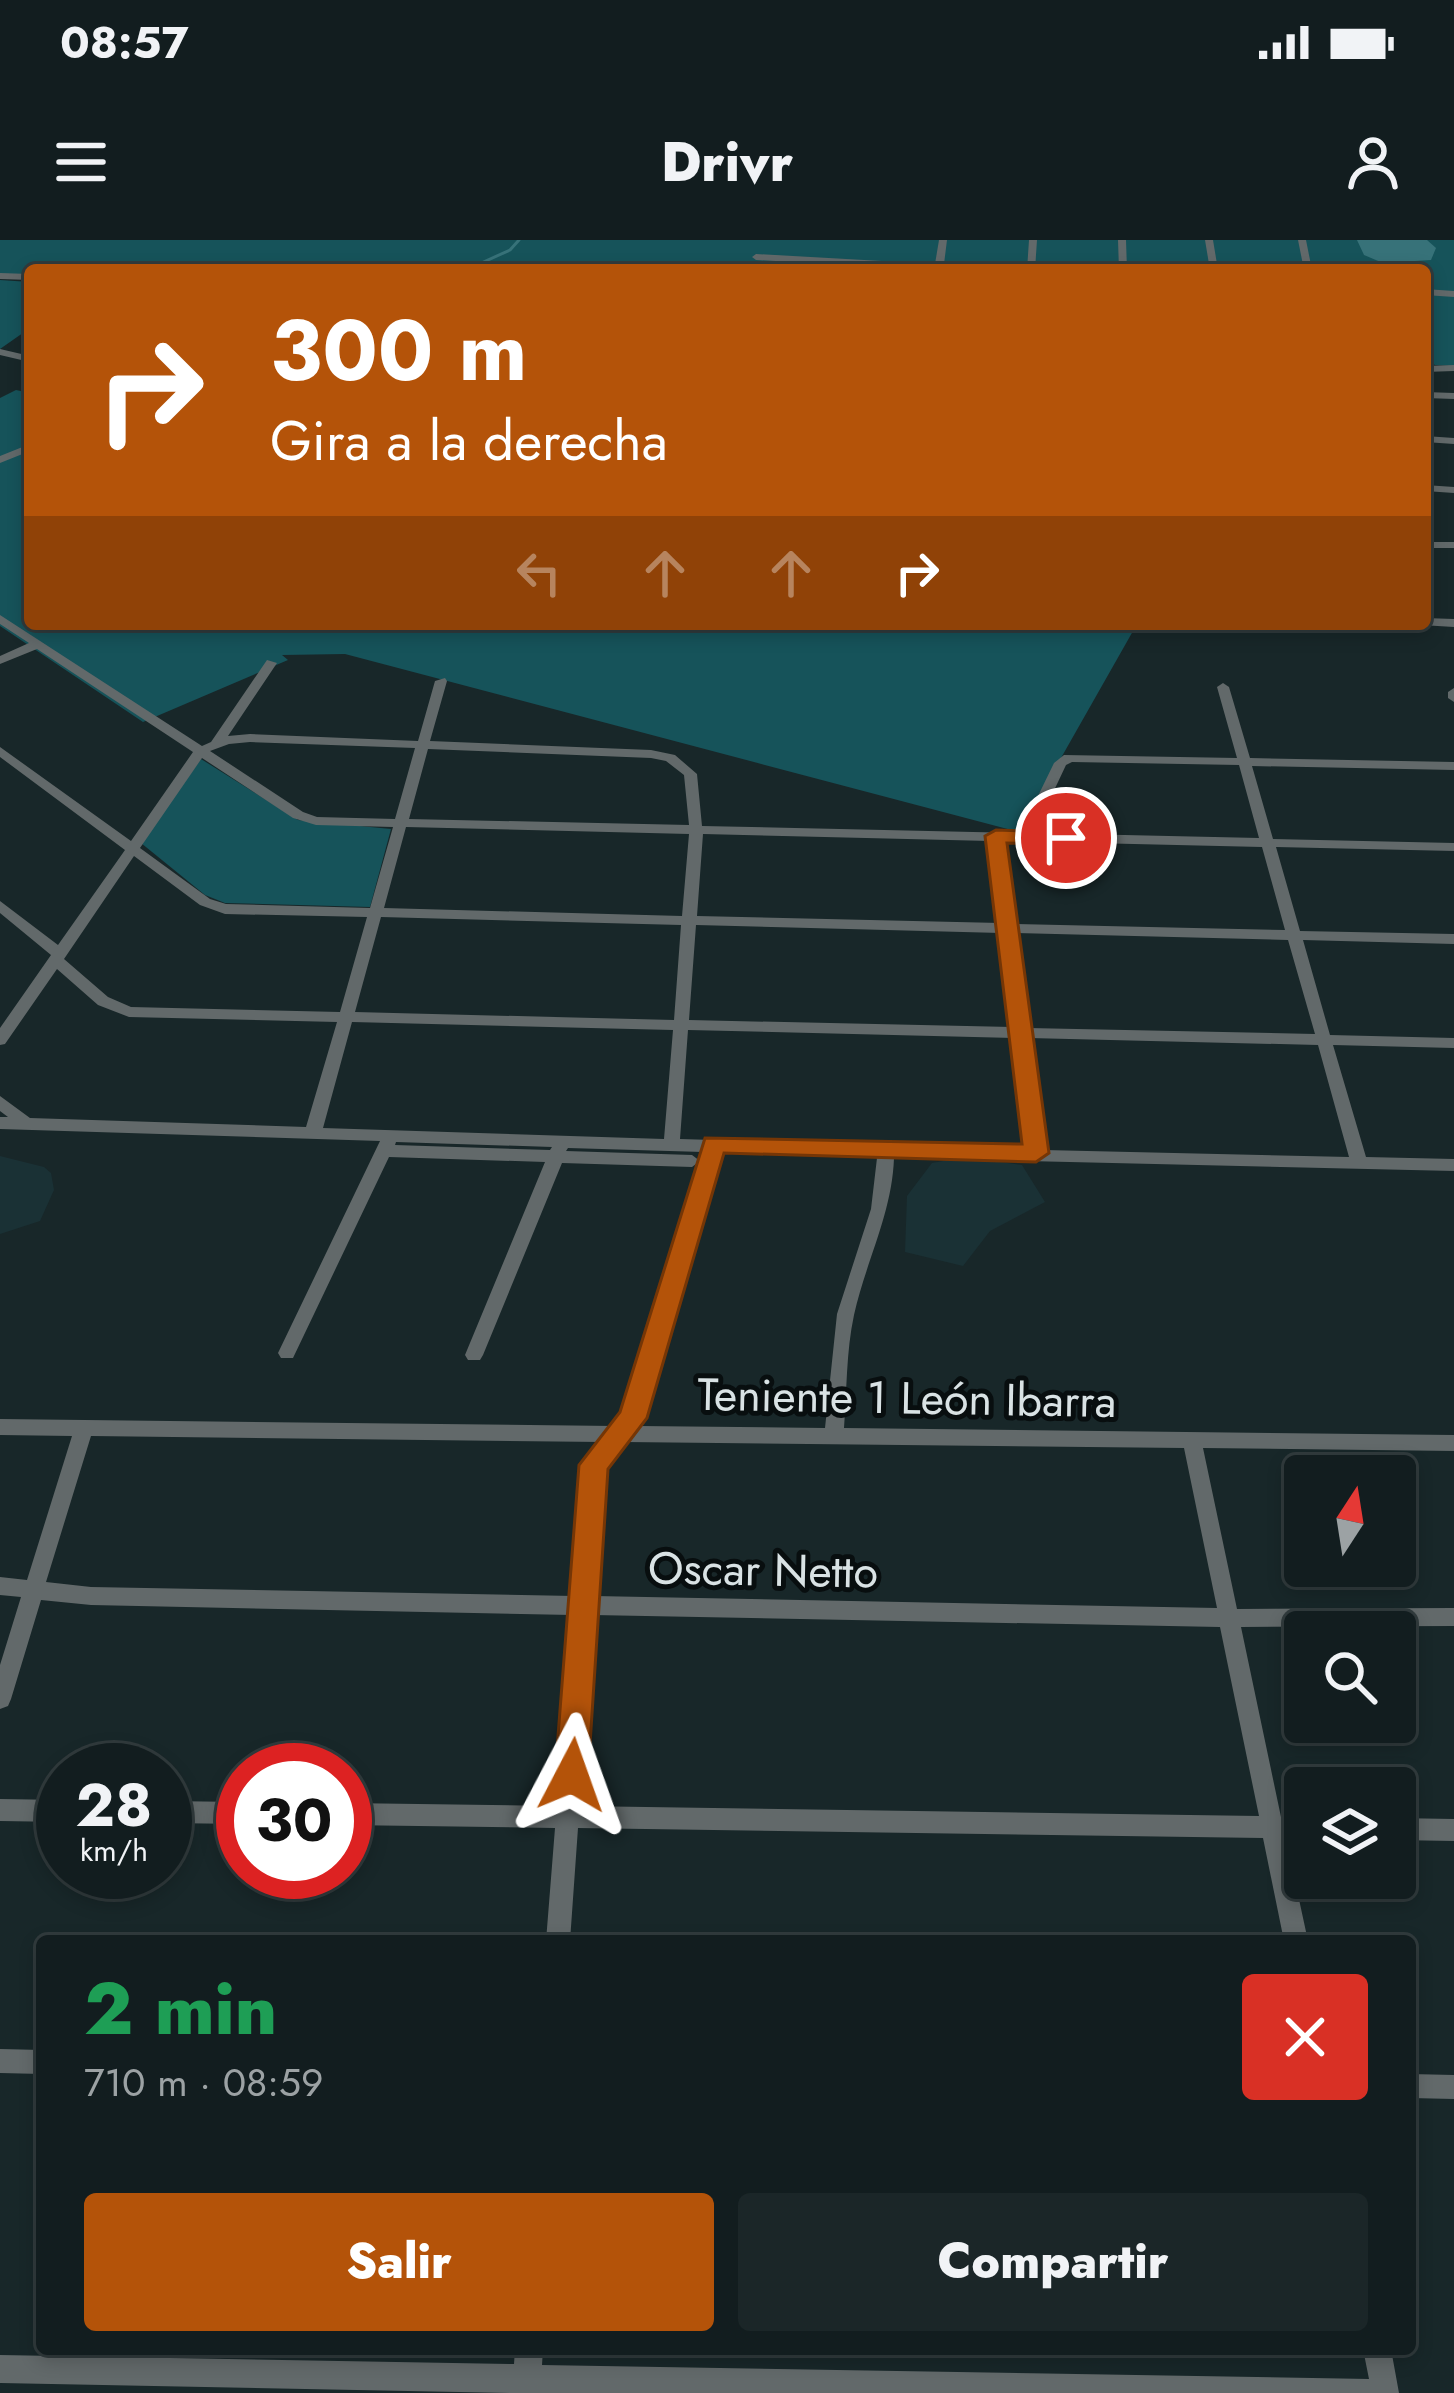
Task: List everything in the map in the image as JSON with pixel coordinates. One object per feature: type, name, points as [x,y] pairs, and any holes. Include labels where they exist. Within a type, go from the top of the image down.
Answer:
[{"type":"street","points":[[756,257],[872,264]]},
{"type":"street","points":[[1431,368],[1454,363]]},
{"type":"street","points":[[0,620],[304,819],[1454,847]]},
{"type":"street","points":[[0,660],[37,644]]},
{"type":"street","points":[[217,743],[271,663]]},
{"type":"street","points":[[313,1133],[441,681]]},
{"type":"street","points":[[1223,687],[1359,1162]]},
{"type":"street","points":[[0,1040],[200,751],[217,743],[250,739],[424,743],[670,758],[690,774],[695,830],[672,1143]]},
{"type":"street","points":[[0,751],[205,902],[225,909],[1454,939]]},
{"type":"street","points":[[1025,837],[1061,763],[1070,758],[1454,766]]},
{"type":"street","points":[[996,836],[1036,1153]]},
{"type":"street","points":[[0,906],[103,1001],[129,1012],[1454,1043]]},
{"type":"street","points":[[0,1102],[28,1125]]},
{"type":"street","points":[[0,1123],[313,1133],[387,1143],[560,1147],[704,1157],[1036,1153],[1454,1165]]},
{"type":"street","points":[[287,1353],[387,1143]]},
{"type":"street","points":[[560,1147],[672,1143],[704,1157]]},
{"type":"street","points":[[474,1354],[560,1147]]},
{"type":"street","points":[[834,1436],[839,1352],[886,1180],[886,1153]]},
{"type":"street","points":[[558,1935],[593,1465],[633,1418],[704,1157]]},
{"type":"street","name":"Teniente 1 León Ibarra","points":[[0,1427],[1454,1443]]},
{"type":"street","points":[[0,1699],[84,1428]]},
{"type":"street","points":[[1192,1440],[1295,1935]]},
{"type":"street","name":"Oscar Netto","points":[[0,1586],[36,1592],[585,1606],[1232,1618],[1454,1617]]},
{"type":"street","points":[[0,1810],[36,1810]]},
{"type":"street","points":[[372,1814],[1284,1828]]},
{"type":"street","points":[[1416,1829],[1454,1830]]},
{"type":"street","points":[[0,2061],[36,2062]]},
{"type":"street","points":[[1416,2086],[1454,2087]]},
{"type":"street","points":[[527,2387],[529,2355]]},
{"type":"street","points":[[0,2368],[527,2387],[1381,2393],[1377,2355]]},
{"type":"shaded area","points":[[0,240],[1454,240],[1454,366],[1431,363],[1431,264],[24,264],[24,276],[0,274]]},
{"type":"shaded area","points":[[1357,240],[1427,240],[1436,248],[1431,260],[1383,263],[1364,255]]},
{"type":"shaded area","points":[[0,280],[24,282],[24,332],[0,349]]},
{"type":"shaded area","points":[[16,390],[24,392],[24,630],[1134,630],[1019,832],[345,654],[282,655],[288,660],[143,722],[0,626],[0,398]]},
{"type":"shaded area","points":[[201,759],[298,820],[391,829],[370,907],[225,903],[205,895],[141,843]]},
{"type":"shaded area","points":[[0,1156],[44,1167],[51,1173],[54,1190],[40,1221],[0,1234]]},
{"type":"shaded area","points":[[965,1157],[1022,1165],[1045,1202],[990,1231],[963,1266],[905,1252],[907,1196],[932,1163]]},
{"type":"waterway","points":[[479,264],[510,250],[519,240]]},
{"type":"route","points":[[572,1775],[593,1465],[633,1418],[714,1144],[886,1153],[1036,1153],[996,836],[1066,838]]}]
